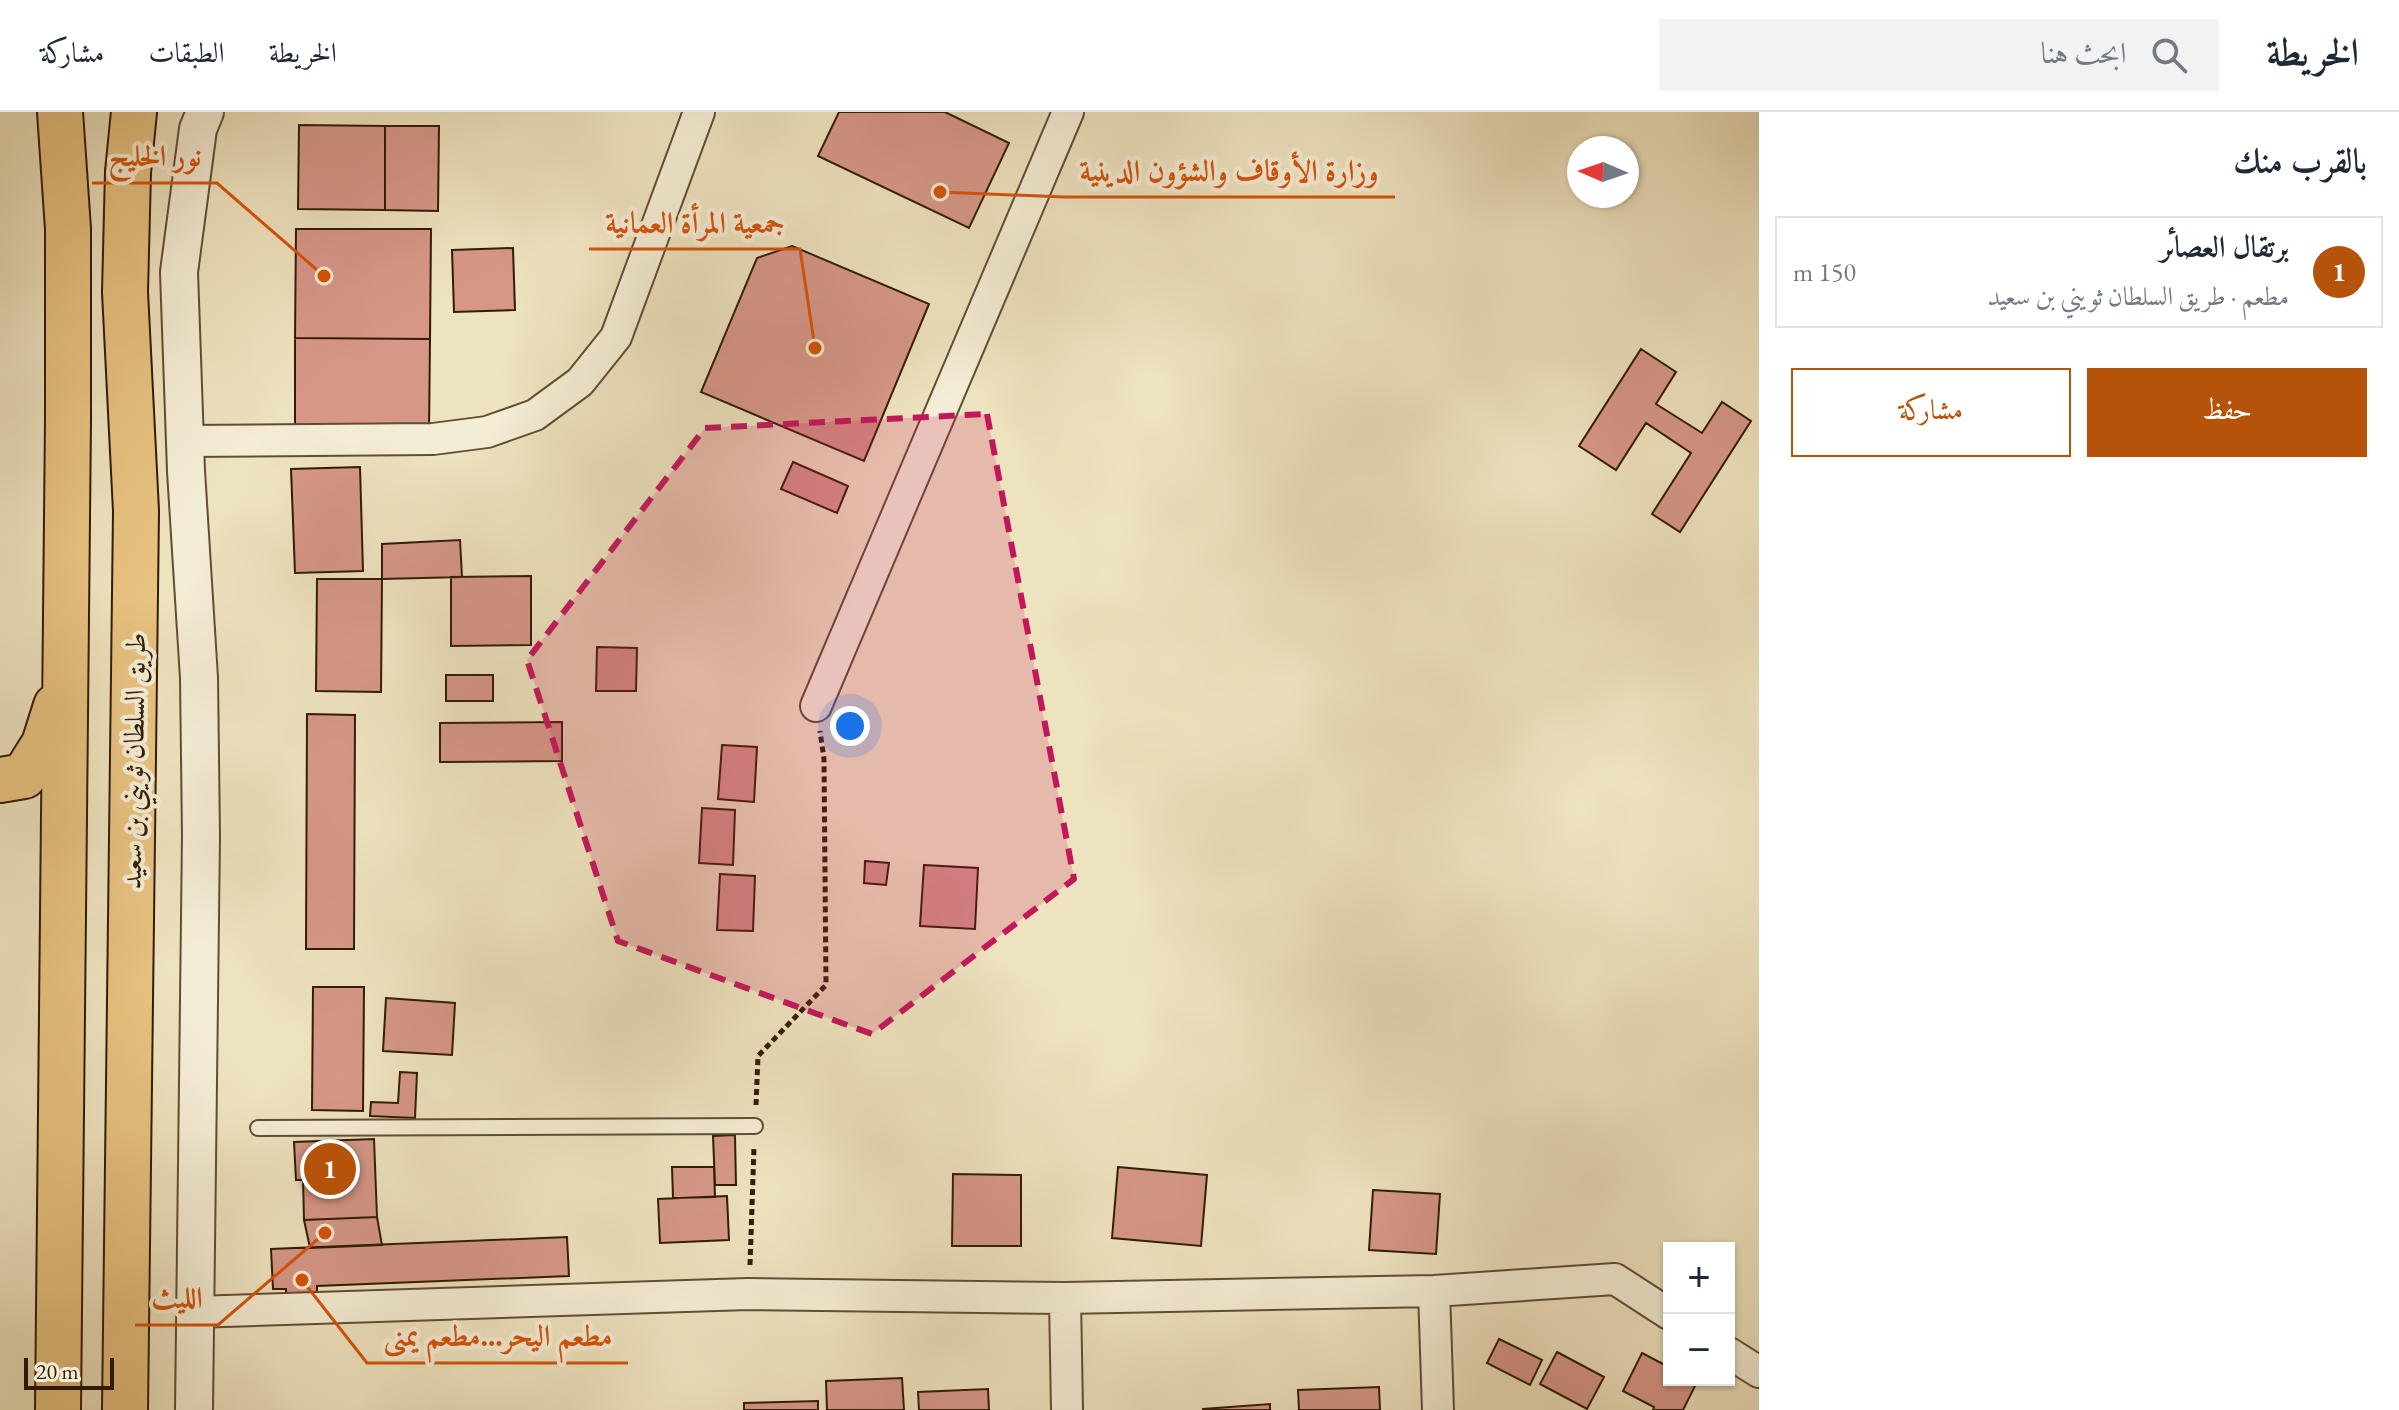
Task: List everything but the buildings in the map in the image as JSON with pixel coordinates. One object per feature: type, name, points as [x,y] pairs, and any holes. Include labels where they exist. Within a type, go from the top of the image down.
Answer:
[{"type":"highway","points":[[58,1410],[68,229],[60,112]]},
{"type":"highway","name":"طريق السلطان ثويني بن سعيد","points":[[125,1410],[136,511],[125,292],[128,172],[134,112]]},
{"type":"highway","points":[[0,780],[24,776],[44,744],[64,676]]},
{"type":"street","points":[[194,1410],[201,836],[199,678],[179,272],[198,129],[205,112]]},
{"type":"street","points":[[185,441],[433,439],[487,432],[535,415],[580,382],[616,337],[699,112]]},
{"type":"street","points":[[816,706],[1068,112]]},
{"type":"street","points":[[194,1312],[748,1294],[1065,1298],[1434,1291],[1615,1279],[1663,1310]]},
{"type":"street","points":[[1434,1291],[1438,1410]]},
{"type":"street","points":[[1065,1298],[1067,1410]]},
{"type":"street","points":[[1735,1357],[1759,1372]]},
{"type":"lane","points":[[258,1128],[755,1126]]},
{"type":"path","points":[[748,1294],[758,1056],[826,985],[824,759],[816,706]]},
{"type":"highlighted area","points":[[987,414],[1074,879],[872,1034],[618,941],[527,660],[705,428]]},
{"type":"place","name":"وزارة الأوقاف والشؤون الدينية","points":[[940,192]]},
{"type":"place","name":"نور الخليج","points":[[324,276]]},
{"type":"place","name":"جمعية المرأة العمانية","points":[[815,348]]},
{"type":"place","name":"برتقال العصاىٔر","points":[[330,1169]]},
{"type":"place","name":"الليث","points":[[325,1233]]},
{"type":"place","name":"مطعم اليحر...مطعم يمنى","points":[[302,1280]]}]
